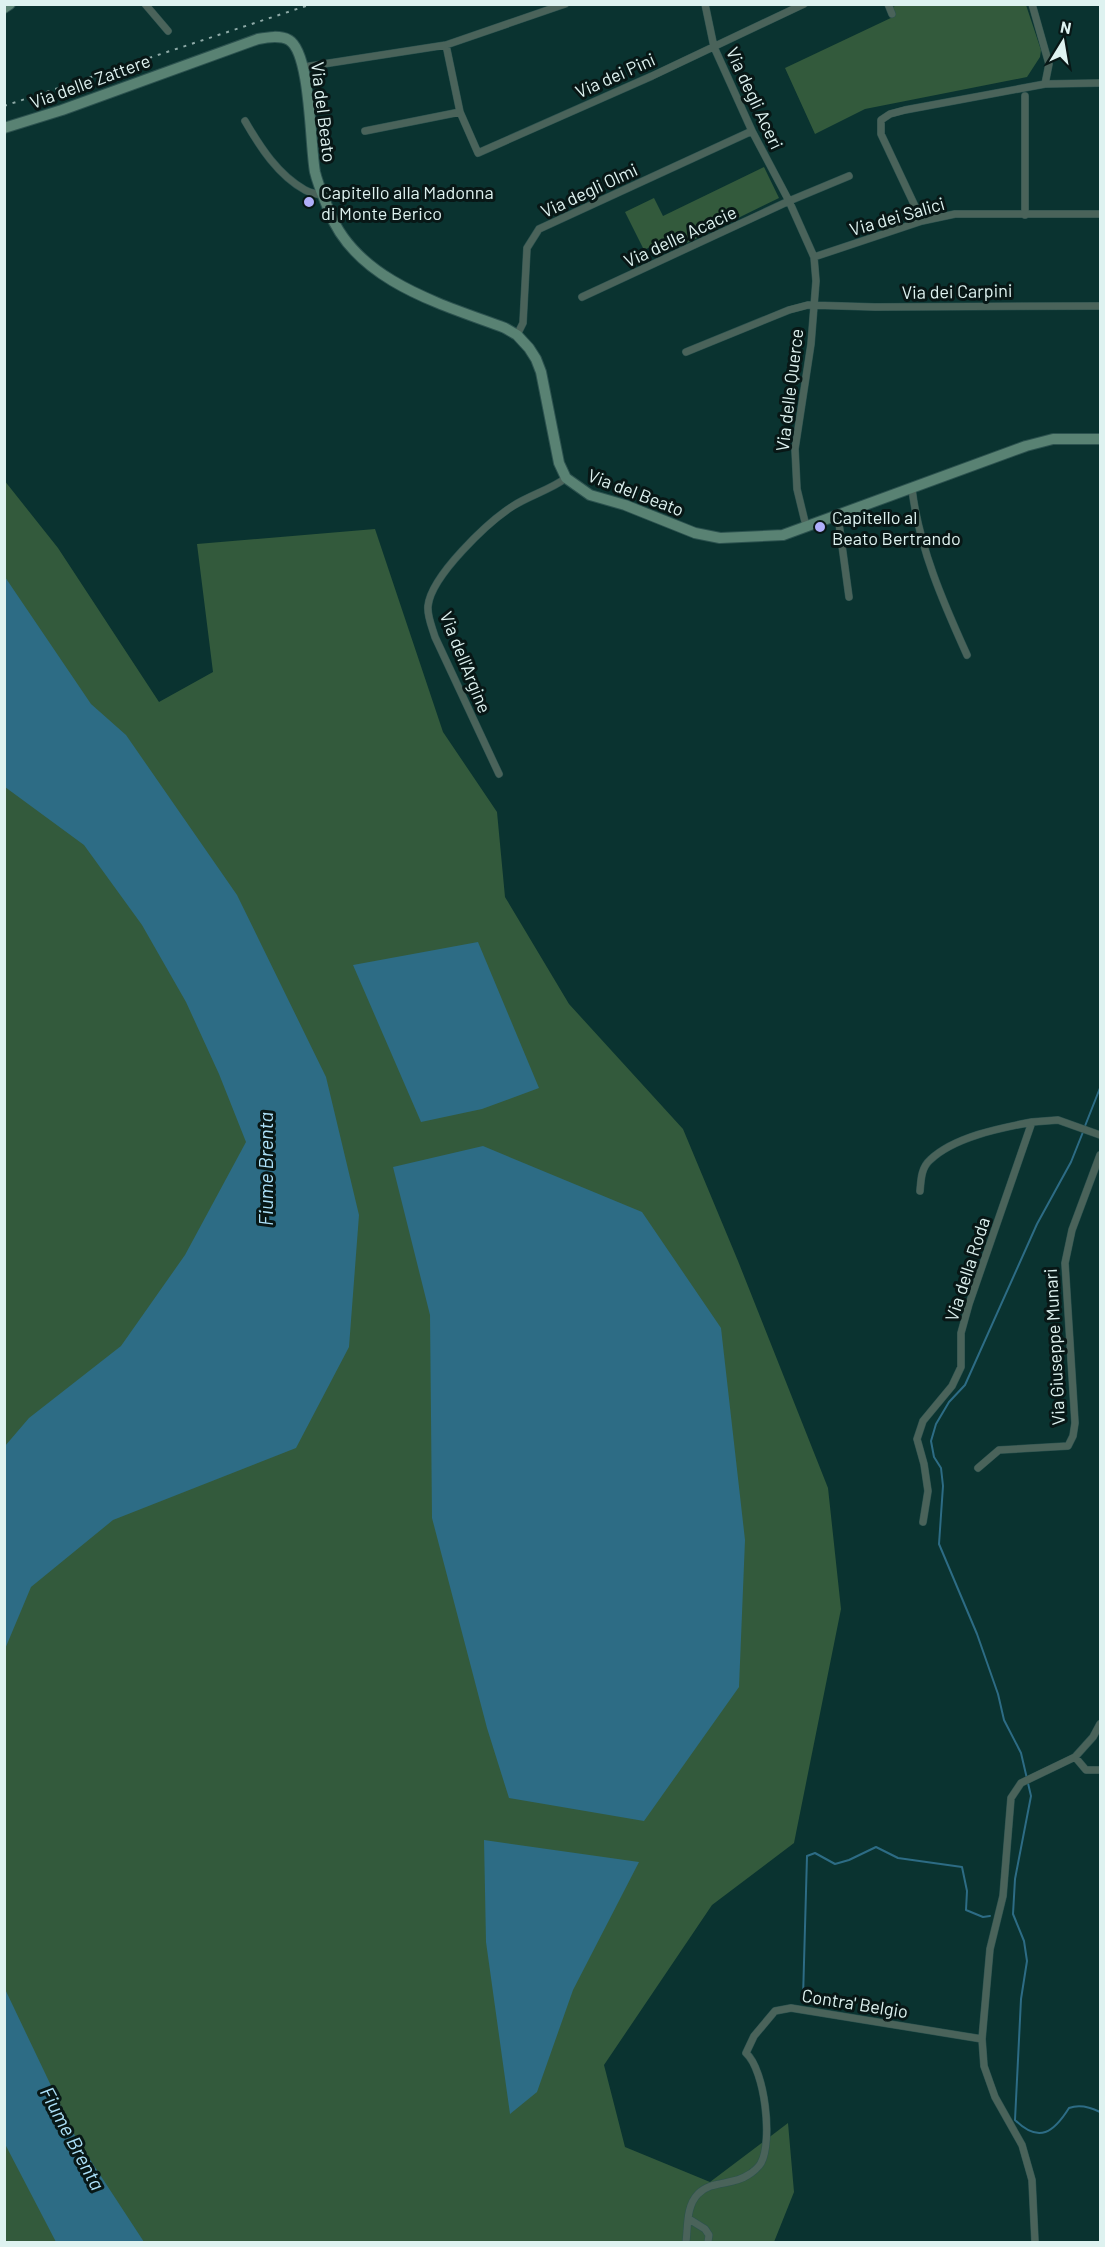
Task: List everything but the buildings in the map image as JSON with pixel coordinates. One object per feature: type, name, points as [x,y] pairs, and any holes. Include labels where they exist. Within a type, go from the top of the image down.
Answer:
[{"type":"street","points":[[4,8],[10,4]]},
{"type":"street","points":[[145,4],[168,31]]},
{"type":"street","points":[[304,67],[446,45],[565,4]]},
{"type":"street","name":"Via degli Aceri","points":[[705,4],[714,47],[814,256]]},
{"type":"street","name":"Via dei Pini","points":[[446,45],[460,112],[477,153],[714,47],[804,4]]},
{"type":"street","points":[[888,4],[892,14]]},
{"type":"street","points":[[1032,4],[1049,64],[1045,84]]},
{"type":"street","name":"Via del Beato","points":[[187,63],[238,45],[273,36],[289,40],[296,46],[304,67],[316,175],[338,228],[361,259],[421,297],[505,328],[517,335],[529,348],[541,372],[560,463],[566,478],[590,495],[625,505],[695,533],[720,538],[783,535],[1035,444],[1053,439],[1101,439]]},
{"type":"street","name":"Via delle Zattere","points":[[4,128],[112,93],[187,63]]},
{"type":"street","points":[[922,221],[881,134],[880,120],[890,114],[905,110],[1045,84],[1101,83]]},
{"type":"street","points":[[1024,96],[1025,215]]},
{"type":"street","points":[[365,131],[460,112]]},
{"type":"street","points":[[246,121],[258,143],[277,168],[306,191],[323,196]]},
{"type":"street","name":"Via degli Olmi","points":[[517,335],[523,323],[527,248],[539,230],[752,130]]},
{"type":"street","points":[[789,201],[849,177]]},
{"type":"street","name":"Via delle Acacie","points":[[582,297],[789,201]]},
{"type":"street","name":"Via dei Salici","points":[[814,256],[922,221],[955,214],[1101,214]]},
{"type":"street","name":"Via delle Querce","points":[[806,526],[797,489],[795,449],[811,344],[816,281],[814,256]]},
{"type":"street","name":"Via dei Carpini","points":[[686,352],[789,310],[813,305],[1101,306]]},
{"type":"street","name":"Via dell'Argine","points":[[499,774],[435,637],[428,614],[428,605],[431,593],[443,575],[490,522],[513,506],[566,478]]},
{"type":"street","points":[[912,489],[915,519],[941,597],[967,655]]},
{"type":"street","points":[[838,516],[849,597]]},
{"type":"street","points":[[920,1191],[921,1175],[929,1161],[976,1135],[1032,1122],[1058,1120],[1101,1136]]},
{"type":"street","name":"Via della Roda","points":[[923,1522],[928,1491],[917,1439],[923,1421],[952,1386],[961,1366],[961,1333],[969,1304],[1032,1122]]},
{"type":"street","name":"Via Giuseppe Munari","points":[[978,1468],[999,1450],[1068,1446],[1073,1436],[1075,1423],[1065,1263],[1072,1230],[1101,1155]]},
{"type":"street","points":[[1035,2242],[1032,2180],[1022,2145],[995,2097],[984,2066],[982,2038],[990,1949],[1003,1896],[1011,1798],[1021,1783],[1075,1757],[1101,1724]]},
{"type":"street","points":[[1075,1757],[1086,1770],[1101,1770]]},
{"type":"street","name":"Contra' Belgio","points":[[686,2242],[690,2207],[696,2196],[713,2184],[738,2181],[761,2164],[765,2152],[766,2130],[764,2091],[753,2059],[746,2053],[754,2036],[775,2011],[790,2008],[982,2038]]},
{"type":"street","points":[[688,2219],[705,2229],[709,2235],[708,2242]]},
{"type":"green space","points":[[898,5],[1026,5],[1041,50],[1040,57],[1027,77],[865,109],[815,134],[785,68],[895,16],[892,7]]},
{"type":"green space","points":[[764,167],[779,198],[679,247],[673,236],[644,250],[625,212],[654,198],[663,216]]},
{"type":"green space","points":[[4,480],[58,548],[159,702],[213,672],[197,544],[375,529],[443,732],[497,812],[505,897],[569,1004],[683,1129],[828,1488],[841,1609],[794,1843],[712,1905],[604,2065],[625,2147],[710,2182],[788,2123],[794,2192],[774,2242],[5,2242]]},
{"type":"water","name":"Fiume Brenta","points":[[5,577],[91,704],[126,735],[237,895],[326,1077],[359,1215],[349,1347],[296,1448],[113,1520],[31,1587],[5,1649],[5,1446],[29,1418],[121,1346],[185,1255],[246,1142],[219,1074],[186,1002],[142,925],[84,845],[5,787]]},
{"type":"water","points":[[478,942],[539,1088],[482,1109],[421,1122],[353,965]]},
{"type":"water","points":[[483,1146],[642,1212],[721,1328],[745,1540],[739,1687],[644,1821],[509,1798],[487,1728],[432,1518],[430,1315],[393,1167]]},
{"type":"water","points":[[484,1840],[639,1862],[573,1990],[537,2092],[510,2114],[486,1942]]},
{"type":"water","name":"Fiume Brenta","points":[[4,1987],[76,2138],[144,2242],[56,2242],[5,2144]]},
{"type":"waterway","points":[[1085,1126],[1100,1088]]},
{"type":"waterway","points":[[1083,1132],[1071,1162],[1037,1224],[965,1385],[949,1402],[936,1424],[931,1441],[934,1457],[941,1468],[943,1486],[939,1544],[977,1634],[998,1694],[1004,1720],[1021,1753],[1031,1796],[1015,1879],[1013,1914],[1024,1941],[1027,1961],[1021,1999],[1015,2120],[1031,2132],[1039,2133],[1052,2129],[1069,2108],[1085,2107],[1100,2112]]},
{"type":"waterway","points":[[807,2004],[803,1998],[807,1856],[815,1853],[835,1864],[876,1847],[898,1858],[962,1867],[967,1891],[966,1910],[983,1917],[990,1916]]},
{"type":"railway","points":[[4,106],[312,4]]},
{"type":"place","name":"Capitello alla Madonna di Monte Berico","points":[[309,202]]},
{"type":"place","name":"Capitello al Beato Bertrando","points":[[820,527]]}]
